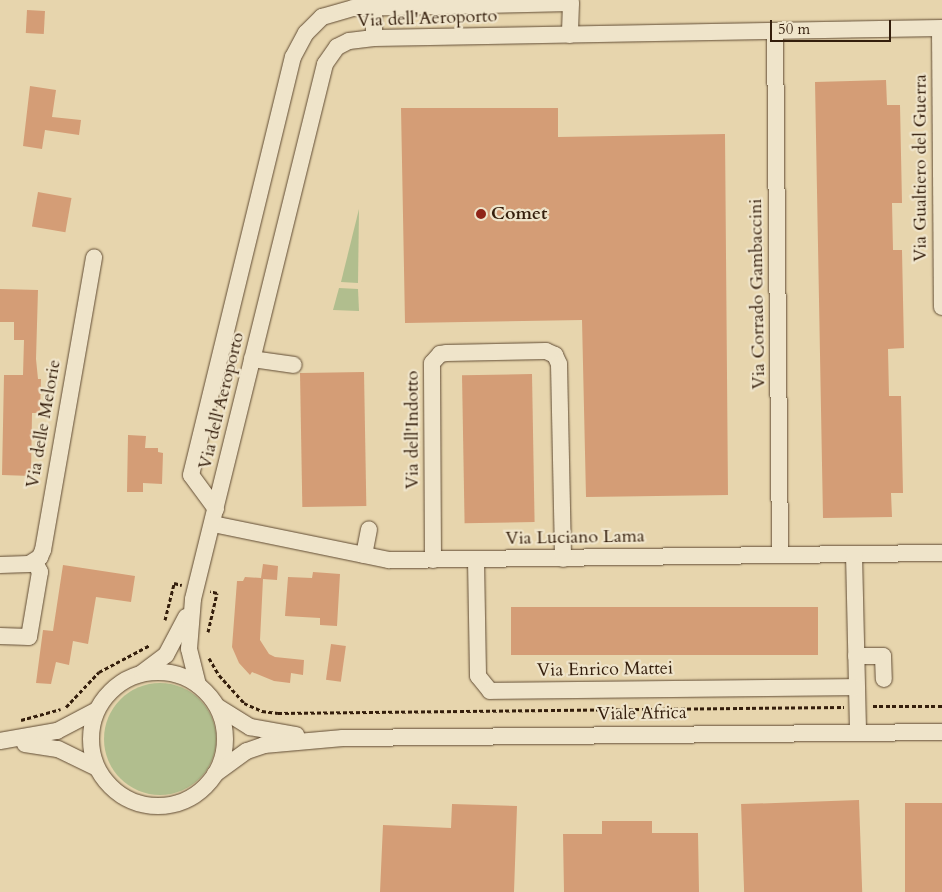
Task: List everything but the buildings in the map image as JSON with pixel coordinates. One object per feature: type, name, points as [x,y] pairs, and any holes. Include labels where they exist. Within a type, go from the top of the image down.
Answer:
[{"type":"street","points":[[215,517],[191,475],[293,57],[306,33],[322,17],[340,10],[374,6],[571,3],[570,35]]},
{"type":"street","points":[[374,6],[374,38]]},
{"type":"street","name":"Via dell'Aeroporto","points":[[198,685],[189,649],[195,594],[325,64],[332,52],[343,43],[374,38],[941,28]]},
{"type":"street","name":"Via Gualtiero del Guerra","points":[[941,28],[942,307]]},
{"type":"street","name":"Via Corrado Gambaccini","points":[[775,32],[780,555]]},
{"type":"street","name":"Via delle Melorie","points":[[35,562],[43,550],[94,257]]},
{"type":"street","name":"Via dell'Indotto","points":[[432,560],[432,363],[436,357],[446,353],[546,351],[555,355],[559,364],[563,559]]},
{"type":"street","points":[[252,359],[294,365]]},
{"type":"street","name":"Via Luciano Lama","points":[[215,517],[389,560],[942,554]]},
{"type":"street","points":[[364,555],[369,529]]},
{"type":"street","points":[[854,554],[858,732]]},
{"type":"street","name":"Via Enrico Mattei","points":[[476,560],[478,676],[490,691],[856,687]]},
{"type":"street","points":[[0,565],[35,562],[40,572],[29,637],[0,636]]},
{"type":"street","name":"Via dell'Aeroporto","points":[[137,677],[158,663],[173,646],[195,594]]},
{"type":"street","points":[[856,656],[884,656],[884,679]]},
{"type":"street","name":"Viale Africa","points":[[0,742],[57,731],[97,710],[114,689],[137,677],[151,673],[174,674],[198,685],[216,706],[233,719],[259,730],[343,738]]},
{"type":"street","name":"Viale Africa","points":[[215,774],[223,756],[225,738],[216,706]]},
{"type":"street","name":"Viale Africa","points":[[97,710],[90,736],[97,768]]},
{"type":"street","name":"Viale Africa","points":[[0,742],[49,746],[97,768],[123,796],[144,805],[159,807],[176,804],[192,796],[215,774],[247,751],[264,745],[343,738],[942,732]]},
{"type":"path","points":[[164,623],[174,583],[195,594],[217,593],[207,637]]},
{"type":"path","points":[[17,721],[66,707],[99,672],[155,640]]},
{"type":"path","points":[[207,652],[214,668],[244,703],[262,711],[942,706]]},
{"type":"green space","points":[[359,209],[358,283],[341,282]]},
{"type":"green space","points":[[339,288],[358,289],[359,311],[333,310]]},
{"type":"green space","points":[[160,683],[181,687],[200,699],[212,718],[216,739],[212,760],[200,779],[181,791],[160,795],[139,791],[120,779],[108,760],[104,739],[108,718],[120,699],[139,687]]},
{"type":"place","name":"Comet","points":[[481,214]]}]
